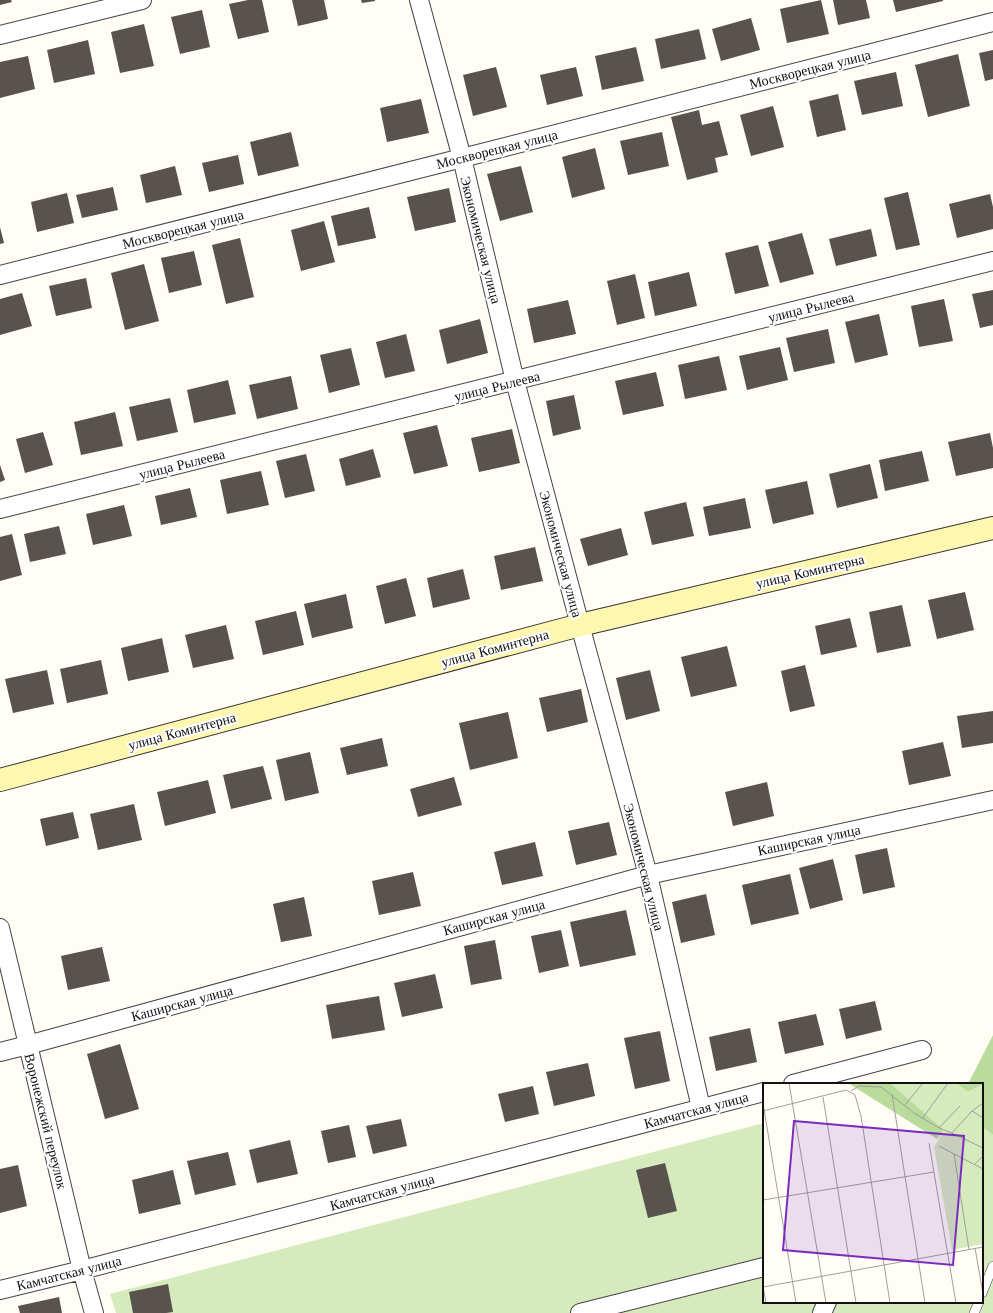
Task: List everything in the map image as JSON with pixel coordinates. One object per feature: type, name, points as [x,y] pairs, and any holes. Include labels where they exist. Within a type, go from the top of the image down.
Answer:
[{"type":"street","points":[[0,35],[142,0]]},
{"type":"street","name":"Экономическая улица","points":[[419,0],[462,158],[515,381],[648,875],[701,1108]]},
{"type":"street","name":"Москворецкая улица","points":[[0,275],[993,22]]},
{"type":"street","name":"улица Рылеева","points":[[0,509],[993,262]]},
{"type":"street","name":"улица Коминтерна","points":[[0,780],[580,625],[993,528]]},
{"type":"street","name":"Каширская улица","points":[[0,1052],[648,875],[993,800]]},
{"type":"street","name":"Воронежский переулок","points":[[0,928],[82,1270],[94,1313]]},
{"type":"street","points":[[797,1083],[922,1050]]},
{"type":"street","name":"Камчатская улица","points":[[0,1290],[82,1270],[763,1092]]},
{"type":"street","points":[[580,1313],[763,1267]]},
{"type":"street","points":[[822,1313],[827,1303]]},
{"type":"lane","points":[[983,1291],[993,1266]]},
{"type":"lane","points":[[974,1313],[979,1303]]},
{"type":"green space","points":[[993,1035],[993,1135],[983,1128],[983,1083],[969,1083]]},
{"type":"green space","points":[[763,1123],[763,1303],[983,1303],[983,1128],[993,1135],[993,1313],[116,1313],[110,1294]]},
{"type":"building","points":[[0,0],[11,0],[12,2],[0,5]]},
{"type":"building","points":[[248,0],[262,0],[269,32],[238,39],[229,4]]},
{"type":"building","points":[[292,0],[324,0],[328,19],[298,26]]},
{"type":"building","points":[[361,0],[375,0],[375,1],[362,3]]},
{"type":"building","points":[[821,0],[829,34],[787,43],[780,9]]},
{"type":"building","points":[[833,0],[866,0],[870,18],[838,25]]},
{"type":"building","points":[[893,0],[943,0],[943,1],[896,12]]},
{"type":"building","points":[[202,10],[210,47],[180,54],[171,17]]},
{"type":"building","points":[[751,18],[760,50],[721,61],[712,29]]},
{"type":"building","points":[[144,24],[154,66],[120,73],[111,32]]},
{"type":"building","points":[[699,29],[706,59],[661,69],[655,39]]},
{"type":"building","points":[[88,40],[95,74],[54,83],[47,50]]},
{"type":"building","points":[[636,47],[644,81],[602,90],[595,56]]},
{"type":"building","points":[[993,50],[993,79],[985,81],[979,53]]},
{"type":"building","points":[[958,54],[970,106],[928,117],[915,65]]},
{"type":"building","points":[[28,56],[35,89],[0,98],[0,62]]},
{"type":"building","points":[[496,67],[507,107],[473,116],[463,75]]},
{"type":"building","points":[[576,67],[583,96],[547,105],[540,75]]},
{"type":"building","points":[[896,72],[903,106],[862,115],[854,81]]},
{"type":"building","points":[[838,94],[846,130],[817,137],[809,101]]},
{"type":"building","points":[[421,99],[429,133],[387,142],[380,108]]},
{"type":"building","points":[[773,106],[784,147],[751,156],[740,115]]},
{"type":"building","points":[[699,110],[702,125],[719,121],[728,155],[715,158],[718,172],[687,180],[671,117]]},
{"type":"building","points":[[291,132],[299,166],[258,176],[250,142]]},
{"type":"building","points":[[662,132],[669,166],[628,175],[620,141]]},
{"type":"building","points":[[595,148],[605,189],[572,198],[562,157]]},
{"type":"building","points":[[238,155],[244,184],[209,192],[202,163]]},
{"type":"building","points":[[175,166],[182,195],[146,203],[140,175]]},
{"type":"building","points":[[521,166],[533,212],[500,221],[487,174]]},
{"type":"building","points":[[113,187],[118,210],[82,218],[76,195]]},
{"type":"building","points":[[449,188],[456,222],[415,231],[407,197]]},
{"type":"building","points":[[908,192],[920,245],[896,250],[884,198]]},
{"type":"building","points":[[67,193],[74,223],[37,232],[31,202]]},
{"type":"building","points":[[990,194],[993,207],[993,229],[957,238],[949,204]]},
{"type":"building","points":[[369,207],[376,238],[338,246],[331,216]]},
{"type":"building","points":[[324,221],[335,262],[301,271],[291,230]]},
{"type":"building","points":[[0,227],[4,243],[0,244]]},
{"type":"building","points":[[871,229],[877,256],[836,266],[829,239]]},
{"type":"building","points":[[802,233],[814,274],[780,283],[768,242]]},
{"type":"building","points":[[240,238],[254,297],[226,304],[212,245]]},
{"type":"building","points":[[758,245],[769,286],[735,294],[725,253]]},
{"type":"building","points":[[194,251],[202,285],[169,293],[161,258]]},
{"type":"building","points":[[144,264],[159,321],[125,330],[111,273]]},
{"type":"building","points":[[689,272],[697,306],[655,316],[648,282]]},
{"type":"building","points":[[635,274],[645,318],[617,325],[607,281]]},
{"type":"building","points":[[86,278],[92,308],[56,316],[49,286]]},
{"type":"building","points":[[993,290],[993,325],[980,328],[972,294]]},
{"type":"building","points":[[22,293],[32,326],[0,335],[0,299]]},
{"type":"building","points":[[944,299],[953,341],[919,347],[911,306]]},
{"type":"building","points":[[568,300],[576,334],[534,343],[527,309]]},
{"type":"building","points":[[879,314],[888,355],[855,363],[845,322]]},
{"type":"building","points":[[480,319],[488,353],[447,364],[439,330]]},
{"type":"building","points":[[828,329],[835,363],[794,372],[786,338]]},
{"type":"building","points":[[406,334],[415,371],[385,378],[376,342]]},
{"type":"building","points":[[780,347],[788,380],[747,390],[739,356]]},
{"type":"building","points":[[351,348],[360,385],[329,393],[320,355]]},
{"type":"building","points":[[719,356],[727,390],[685,399],[678,365]]},
{"type":"building","points":[[656,372],[664,406],[623,415],[615,381]]},
{"type":"building","points":[[291,376],[298,409],[257,419],[249,385]]},
{"type":"building","points":[[228,380],[236,414],[194,423],[187,390]]},
{"type":"building","points":[[574,395],[581,429],[553,436],[546,401]]},
{"type":"building","points":[[170,398],[178,432],[137,441],[129,407]]},
{"type":"building","points":[[115,412],[123,446],[81,455],[74,422]]},
{"type":"building","points":[[437,425],[448,466],[414,474],[403,433]]},
{"type":"building","points":[[512,429],[520,463],[479,472],[471,438]]},
{"type":"building","points":[[43,432],[53,465],[25,473],[16,439]]},
{"type":"building","points":[[990,433],[993,448],[993,468],[956,476],[948,442]]},
{"type":"building","points":[[373,449],[381,477],[346,486],[339,459]]},
{"type":"building","points":[[922,451],[929,481],[885,491],[879,460]]},
{"type":"building","points":[[306,454],[315,491],[285,498],[276,461]]},
{"type":"building","points":[[870,464],[878,498],[837,508],[829,474]]},
{"type":"building","points":[[0,465],[5,480],[0,482]]},
{"type":"building","points":[[261,471],[269,505],[227,514],[220,480]]},
{"type":"building","points":[[807,481],[814,514],[773,524],[765,490]]},
{"type":"building","points":[[190,488],[197,517],[161,525],[155,496]]},
{"type":"building","points":[[745,498],[751,528],[709,536],[703,507]]},
{"type":"building","points":[[686,502],[694,536],[652,545],[644,512]]},
{"type":"building","points":[[124,505],[132,536],[93,545],[86,514]]},
{"type":"building","points":[[59,526],[66,554],[30,562],[24,534]]},
{"type":"building","points":[[621,528],[628,555],[588,566],[580,539]]},
{"type":"building","points":[[12,534],[22,575],[0,581],[0,537]]},
{"type":"building","points":[[535,547],[543,581],[501,590],[494,556]]},
{"type":"building","points":[[463,569],[470,599],[433,608],[427,578]]},
{"type":"building","points":[[406,578],[416,616],[385,624],[376,586]]},
{"type":"building","points":[[965,592],[974,630],[937,639],[928,600]]},
{"type":"building","points":[[346,594],[353,628],[312,638],[304,604]]},
{"type":"building","points":[[902,605],[911,646],[877,653],[869,612]]},
{"type":"building","points":[[296,611],[304,645],[263,655],[255,621]]},
{"type":"building","points":[[850,618],[857,647],[821,655],[815,626]]},
{"type":"building","points":[[226,625],[234,659],[193,668],[185,635]]},
{"type":"building","points":[[162,638],[169,672],[128,681],[121,648]]},
{"type":"building","points":[[727,646],[737,686],[691,697],[681,657]]},
{"type":"building","points":[[101,660],[108,694],[67,703],[60,669]]},
{"type":"building","points":[[805,665],[815,706],[790,712],[781,671]]},
{"type":"building","points":[[47,670],[54,704],[13,713],[5,679]]},
{"type":"building","points":[[650,670],[660,711],[626,720],[616,678]]},
{"type":"building","points":[[581,689],[588,722],[547,732],[539,698]]},
{"type":"building","points":[[993,711],[993,743],[962,748],[957,716]]},
{"type":"building","points":[[508,712],[518,758],[470,770],[459,723]]},
{"type":"building","points":[[382,738],[388,766],[347,775],[340,748]]},
{"type":"building","points":[[943,742],[951,776],[909,785],[902,751]]},
{"type":"building","points":[[310,752],[319,793],[285,801],[276,760]]},
{"type":"building","points":[[263,766],[272,799],[231,809],[223,775]]},
{"type":"building","points":[[454,777],[462,805],[418,817],[410,789]]},
{"type":"building","points":[[208,780],[216,813],[165,826],[157,792]]},
{"type":"building","points":[[767,782],[774,816],[733,826],[725,792]]},
{"type":"building","points":[[134,804],[142,840],[98,850],[90,814]]},
{"type":"building","points":[[73,812],[79,838],[46,846],[40,819]]},
{"type":"building","points":[[609,822],[617,855],[576,865],[568,831]]},
{"type":"building","points":[[535,842],[543,876],[502,885],[494,852]]},
{"type":"building","points":[[887,848],[895,887],[863,894],[855,855]]},
{"type":"building","points":[[833,859],[843,900],[810,909],[799,868]]},
{"type":"building","points":[[413,872],[421,906],[379,915],[372,881]]},
{"type":"building","points":[[790,874],[799,914],[751,925],[742,885]]},
{"type":"building","points":[[706,894],[715,935],[681,943],[672,902]]},
{"type":"building","points":[[304,897],[312,936],[281,942],[273,904]]},
{"type":"building","points":[[626,910],[636,955],[580,967],[570,922]]},
{"type":"building","points":[[561,930],[569,966],[539,973],[531,936]]},
{"type":"building","points":[[495,940],[502,979],[471,985],[464,946]]},
{"type":"building","points":[[102,947],[110,981],[68,990],[61,956]]},
{"type":"building","points":[[435,974],[443,1008],[402,1017],[394,983]]},
{"type":"building","points":[[379,996],[385,1030],[332,1039],[326,1005]]},
{"type":"building","points":[[875,1001],[882,1030],[846,1039],[839,1009]]},
{"type":"building","points":[[816,1014],[824,1045],[785,1054],[778,1022]]},
{"type":"building","points":[[750,1028],[757,1062],[716,1071],[709,1037]]},
{"type":"building","points":[[660,1031],[670,1081],[635,1089],[624,1038]]},
{"type":"building","points":[[120,1044],[139,1109],[105,1119],[87,1054]]},
{"type":"building","points":[[588,1063],[595,1096],[554,1106],[546,1072]]},
{"type":"building","points":[[533,1086],[539,1114],[505,1122],[498,1094]]},
{"type":"building","points":[[401,1119],[407,1146],[373,1154],[366,1126]]},
{"type":"building","points":[[349,1125],[356,1157],[328,1163],[321,1131]]},
{"type":"building","points":[[290,1140],[298,1174],[257,1183],[249,1150]]},
{"type":"building","points":[[228,1152],[236,1185],[195,1195],[187,1161]]},
{"type":"building","points":[[665,1163],[677,1211],[648,1218],[636,1170]]},
{"type":"building","points":[[18,1165],[27,1206],[0,1213],[0,1169]]},
{"type":"building","points":[[173,1170],[181,1204],[139,1214],[132,1180]]},
{"type":"building","points":[[168,1284],[173,1312],[133,1313],[129,1292]]},
{"type":"building","points":[[59,1297],[62,1313],[20,1313],[18,1306]]}]
